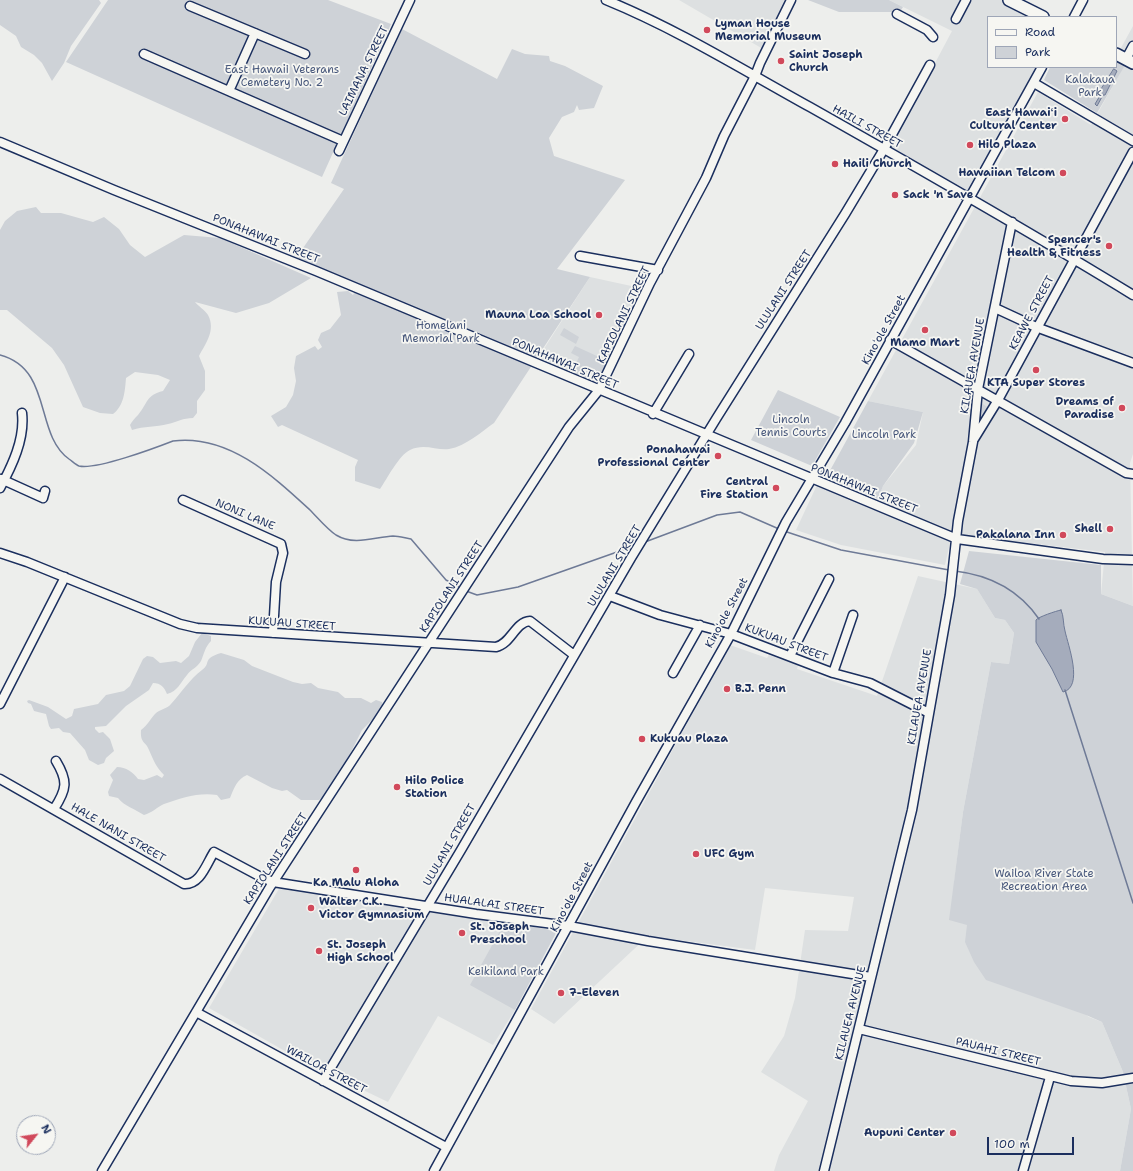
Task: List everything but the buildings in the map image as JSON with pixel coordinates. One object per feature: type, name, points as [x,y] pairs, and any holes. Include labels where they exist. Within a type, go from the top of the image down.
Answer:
[{"type":"main road","points":[[1009,0],[1041,16]]},
{"type":"street","name":"LAIMANA STREET","points":[[339,151],[410,0]]},
{"type":"street","name":"HAILI STREET","points":[[606,0],[638,13],[755,76],[1012,222],[1133,295]]},
{"type":"street","name":"KAPIOLANI STREET","points":[[102,1171],[274,882],[569,427],[599,390],[650,283],[706,178],[724,136],[755,76],[791,0]]},
{"type":"street","points":[[956,19],[966,0]]},
{"type":"street","points":[[1075,16],[1083,0]]},
{"type":"street","points":[[190,6],[305,54]]},
{"type":"street","points":[[897,14],[927,30],[933,37]]},
{"type":"street","points":[[229,91],[254,33]]},
{"type":"street","points":[[1125,59],[1133,46]]},
{"type":"street","points":[[144,54],[343,141]]},
{"type":"street","name":"ULULANI STREET","points":[[324,1081],[631,558],[706,435],[827,243],[884,149],[930,65]]},
{"type":"street","name":"Kinoʻole Street","points":[[434,1171],[634,805],[731,634],[786,522],[845,422],[1042,68]]},
{"type":"street","points":[[1034,83],[1133,141]]},
{"type":"street","name":"PONAHAWAI STREET","points":[[0,142],[957,540],[1103,559],[1133,560]]},
{"type":"street","name":"KEAWE STREET","points":[[973,442],[998,400],[1036,327],[1132,153]]},
{"type":"street","name":"KILAUEA AVENUE","points":[[824,1171],[910,819],[952,578],[958,521],[973,442],[978,389],[1012,222]]},
{"type":"street","points":[[580,256],[658,270]]},
{"type":"street","points":[[995,308],[1036,327],[1133,363]]},
{"type":"street","points":[[890,340],[1126,473],[1133,474]]},
{"type":"street","points":[[653,414],[690,354]]},
{"type":"street","points":[[22,414],[24,425],[22,434],[1,482],[43,498],[45,492]]},
{"type":"street","name":"NONI LANE","points":[[183,500],[278,541],[281,544],[283,553],[276,582],[273,633]]},
{"type":"street","name":"KUKUAU STREET","points":[[0,553],[27,562],[180,624],[213,630],[498,647],[505,643],[523,623],[530,621],[574,655]]},
{"type":"street","points":[[0,704],[3,691],[65,577]]},
{"type":"street","points":[[790,656],[829,579]]},
{"type":"street","name":"KUKUAU STREET","points":[[610,596],[660,615],[731,634],[833,673],[870,683],[929,713]]},
{"type":"street","points":[[833,673],[853,615]]},
{"type":"street","points":[[673,673],[700,625]]},
{"type":"street","points":[[54,809],[61,798],[66,785],[65,777],[56,761]]},
{"type":"street","name":"HALE NANI STREET","points":[[0,779],[184,884],[197,881],[214,852]]},
{"type":"street","name":"HUALALAI STREET","points":[[214,852],[259,876],[274,882],[427,907],[569,926],[871,977]]},
{"type":"street","name":"WAILOA STREET","points":[[196,1012],[446,1147]]},
{"type":"street","name":"PAUAHI STREET","points":[[859,1029],[1071,1081],[1094,1084],[1133,1078]]},
{"type":"street","points":[[1023,1171],[1050,1077]]},
{"type":"shaded area","points":[[679,0],[786,0],[763,49]]},
{"type":"shaded area","points":[[889,0],[961,0],[953,19],[957,23],[970,0],[1004,0],[1035,16],[987,16],[987,68],[1035,68],[967,192],[890,148],[952,31]]},
{"type":"shaded area","points":[[1133,26],[1133,454],[1130,463],[1133,606],[1101,594],[1105,552],[952,534],[945,565],[841,545],[796,530],[817,485],[873,510],[883,486],[916,445],[923,412],[868,401],[1038,92],[1091,125],[1123,68],[1117,64],[1117,55]]},
{"type":"shaded area","name":"Mauna Loa School","points":[[590,277],[645,289],[600,384],[538,358]]},
{"type":"shaded area","points":[[918,576],[977,589],[995,618],[1005,620],[1014,633],[1009,664],[991,662],[963,812],[954,883],[967,925],[1089,1017],[1102,1022],[1123,1072],[1131,1109],[1120,1171],[774,1171],[779,1155],[808,1101],[761,1072],[784,1036],[795,998],[805,930],[848,931],[854,897],[765,888],[755,950],[648,936],[554,1024],[531,1009],[730,645],[767,658],[769,655],[798,665],[797,669],[877,696]]},
{"type":"shaded area","points":[[280,887],[428,912],[557,931],[514,1009],[515,1010],[493,1045],[438,1016],[388,1102],[332,1075],[322,1072],[209,1008]]},
{"type":"green space","points":[[0,0],[99,0],[101,3],[71,46],[64,63],[52,81],[42,63],[34,55],[21,47],[16,36],[0,25]]},
{"type":"green space","name":"East Hawaii Veterans Cemetery No. 2","points":[[108,0],[328,0],[391,24],[322,177],[66,62]]},
{"type":"green space","points":[[808,0],[889,0],[903,7],[900,12],[839,12]]},
{"type":"green space","name":"Homelani Memorial Park","points":[[402,29],[497,79],[512,49],[525,54],[549,56],[550,61],[565,66],[603,86],[594,108],[579,110],[577,105],[574,112],[562,117],[549,138],[554,156],[625,180],[557,269],[590,277],[494,423],[461,445],[449,449],[420,447],[410,450],[398,462],[380,489],[355,481],[355,467],[358,460],[282,425],[278,427],[271,416],[286,407],[293,395],[296,381],[294,368],[296,356],[315,346],[318,350],[322,347],[318,340],[321,333],[330,329],[341,315],[337,292],[348,291],[353,295],[358,286],[294,261],[344,189],[331,183]]},
{"type":"green space","name":"Kalakaua Park","points":[[1117,60],[1124,64],[1124,67],[1097,113],[1044,80],[1050,68],[1117,68]]},
{"type":"green space","points":[[36,207],[41,213],[61,213],[93,222],[104,217],[119,229],[130,245],[145,257],[184,235],[220,238],[311,278],[269,303],[236,313],[195,302],[208,315],[211,326],[211,331],[207,341],[199,356],[205,371],[205,390],[197,401],[197,413],[193,418],[183,419],[164,425],[132,430],[130,425],[150,397],[163,391],[170,380],[158,375],[135,372],[126,378],[122,403],[113,414],[100,413],[83,407],[64,365],[52,348],[7,310],[0,310],[0,230],[5,221],[17,211]]},
{"type":"green space","points":[[564,328],[579,337],[576,344],[560,335]]},
{"type":"green space","points":[[575,346],[610,362],[600,384],[572,372],[579,357],[571,353]]},
{"type":"green space","name":"Lincoln Tennis Courts","points":[[778,390],[840,417],[812,466],[751,440]]},
{"type":"green space","name":"Lincoln Park","points":[[868,401],[923,412],[914,443],[883,486],[878,499],[827,476]]},
{"type":"green space","points":[[980,402],[987,407],[978,425]]},
{"type":"green space","name":"Wailoa River State Recreation Area","points":[[969,551],[1101,565],[1101,594],[1133,606],[1133,1171],[1120,1171],[1131,1109],[1123,1072],[1102,1022],[986,980],[974,962],[965,942],[967,925],[949,920],[963,812],[991,662],[1009,664],[1014,633],[1005,620],[995,618],[977,589],[960,584]]},
{"type":"green space","points":[[202,633],[211,636],[211,641],[206,648],[201,661],[176,689],[167,694],[162,686],[153,683],[149,690],[126,706],[106,726],[95,727],[99,733],[103,732],[110,739],[114,751],[106,758],[104,763],[98,765],[89,760],[85,750],[70,733],[63,732],[59,728],[51,729],[46,714],[34,711],[31,704],[27,701],[29,700],[48,707],[66,719],[72,716],[74,709],[98,704],[106,695],[124,691],[130,686],[143,659],[147,656],[153,657],[160,663],[176,661],[181,663],[189,656],[195,642]]},
{"type":"green space","points":[[221,653],[244,660],[252,666],[293,682],[302,684],[311,683],[318,688],[338,692],[345,698],[361,698],[371,703],[376,700],[382,702],[382,710],[362,730],[341,772],[327,789],[323,797],[319,800],[301,800],[287,790],[282,791],[272,788],[247,775],[238,781],[230,798],[221,800],[217,795],[210,794],[190,796],[164,804],[144,815],[126,805],[118,798],[109,796],[108,792],[113,780],[110,775],[117,767],[129,770],[138,779],[144,780],[157,775],[162,778],[164,775],[141,738],[141,730],[155,714],[171,704],[193,678],[205,668],[211,657]]},
{"type":"green space","name":"Keikiland Park","points":[[505,922],[557,931],[515,1010],[470,985]]},
{"type":"water","points":[[1114,69],[1117,71],[1105,95],[1103,95],[1097,106],[1095,104],[1101,94],[1099,93]]},
{"type":"water","points":[[1061,610],[1074,674],[1073,682],[1069,689],[1063,692],[1052,669],[1036,642],[1036,620]]},
{"type":"waterway","points":[[0,355],[17,362],[28,374],[36,387],[51,434],[58,448],[79,466],[98,465],[111,462],[173,441],[193,441],[212,444],[248,460],[264,471],[280,483],[336,535],[350,540],[364,540],[393,536],[411,539],[446,580],[461,588]]},
{"type":"waterway","points":[[645,542],[717,515],[740,512],[779,529]]},
{"type":"waterway","points":[[784,531],[841,550],[949,570]]},
{"type":"waterway","points":[[466,591],[477,595],[518,587],[634,546]]},
{"type":"waterway","points":[[955,571],[980,576],[1013,592],[1039,619]]},
{"type":"waterway","points":[[1065,690],[1133,903]]},
{"type":"place","name":"Lyman House Memorial Museum","points":[[707,30]]},
{"type":"place","name":"Saint Joseph Church","points":[[781,61]]},
{"type":"place","name":"East Hawaiʻi Cultural Center","points":[[1065,119]]},
{"type":"place","name":"Hilo Plaza","points":[[970,145]]},
{"type":"place","name":"Haili Church","points":[[835,164]]},
{"type":"place","name":"Hawaiian Telcom","points":[[1063,173]]},
{"type":"place","name":"Sack 'n Save","points":[[895,195]]},
{"type":"place","name":"Spencer's Health & Fitness","points":[[1109,246]]},
{"type":"place","name":"Mauna Loa School","points":[[599,315]]},
{"type":"place","name":"Mamo Mart","points":[[925,330]]},
{"type":"place","name":"KTA Super Stores","points":[[1036,370]]},
{"type":"place","name":"Dreams of Paradise","points":[[1122,408]]},
{"type":"place","name":"Ponahawai Professional Center","points":[[718,456]]},
{"type":"place","name":"Central Fire Station","points":[[776,488]]},
{"type":"place","name":"Shell","points":[[1110,529]]},
{"type":"place","name":"Pakalana Inn","points":[[1063,535]]},
{"type":"place","name":"B.J. Penn","points":[[727,689]]},
{"type":"place","name":"Kukuau Plaza","points":[[642,739]]},
{"type":"place","name":"Hilo Police Station","points":[[397,787]]},
{"type":"place","name":"UFC Gym","points":[[696,854]]},
{"type":"place","name":"Ka Malu Aloha","points":[[356,870]]},
{"type":"place","name":"Walter C.K. Victor Gymnasium","points":[[311,908]]},
{"type":"place","name":"St. Joseph Preschool","points":[[462,933]]},
{"type":"place","name":"St. Joseph High School","points":[[319,951]]},
{"type":"place","name":"7-Eleven","points":[[561,993]]},
{"type":"place","name":"Aupuni Center","points":[[953,1133]]}]
